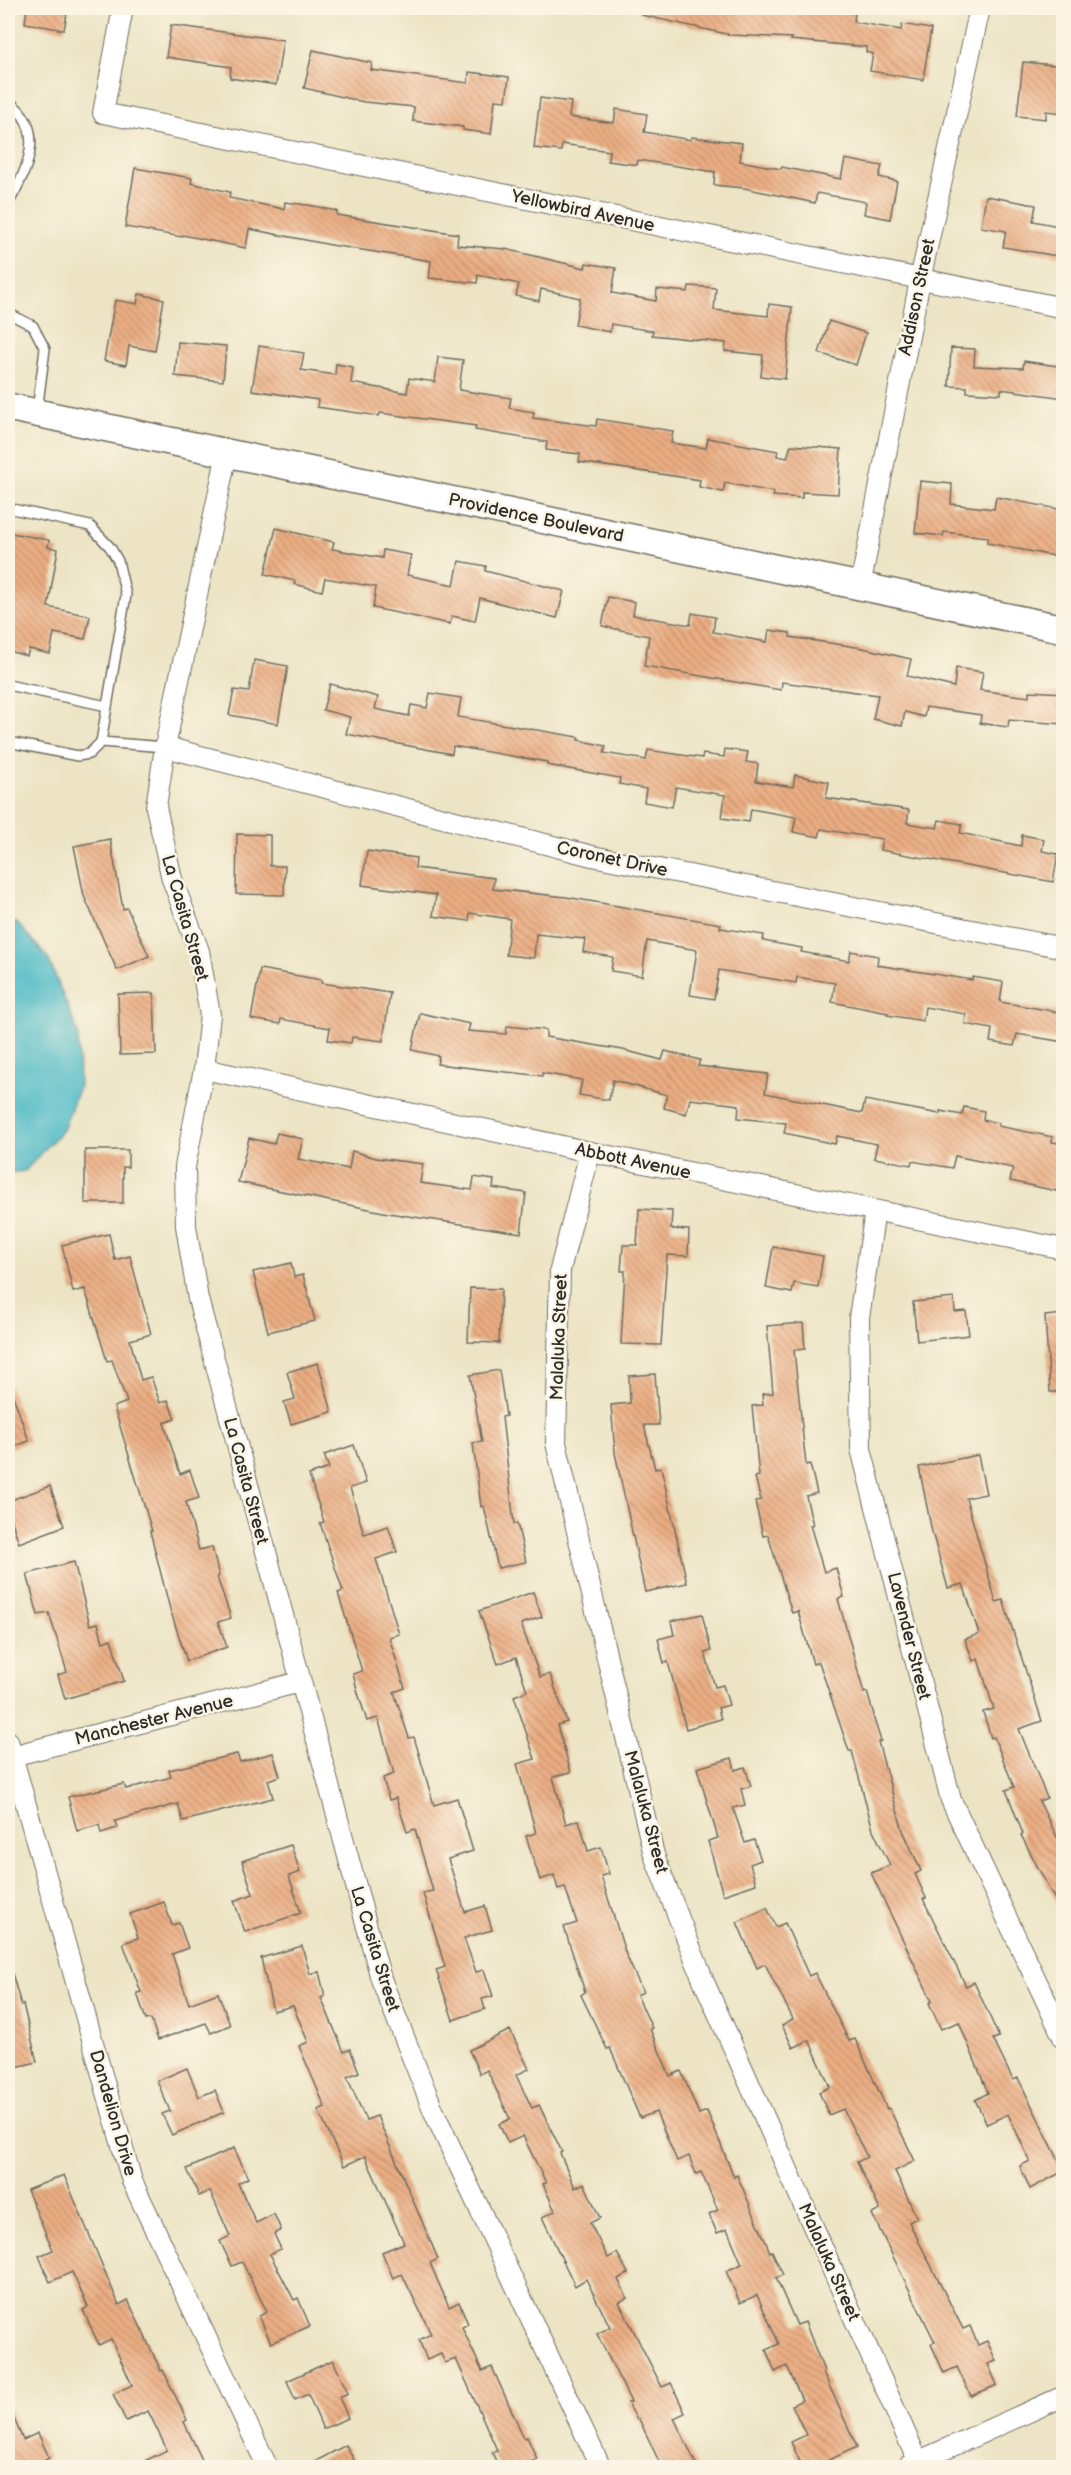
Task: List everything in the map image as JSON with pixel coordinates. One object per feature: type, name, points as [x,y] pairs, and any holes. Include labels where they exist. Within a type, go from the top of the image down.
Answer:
[{"type":"main road","name":"Providence Boulevard","points":[[8,407],[1064,629]]},
{"type":"street","name":"Yellowbird Avenue","points":[[123,8],[103,112],[1064,308]]},
{"type":"street","name":"Addison Street","points":[[860,587],[920,280],[980,8]]},
{"type":"street","name":"La Casita Street","points":[[228,453],[165,747],[156,807],[172,879],[201,962],[210,1015],[204,1069],[185,1167],[186,1226],[198,1299],[381,1979],[434,2112],[601,2468]]},
{"type":"street","name":"Coronet Drive","points":[[165,747],[592,856],[1064,948]]},
{"type":"street","name":"Abbott Avenue","points":[[204,1069],[590,1152],[1064,1249]]},
{"type":"street","name":"Malaluka Street","points":[[590,1152],[560,1270],[556,1443],[654,1855],[704,1983],[915,2466]]},
{"type":"street","name":"Lavender Street","points":[[875,1211],[859,1318],[861,1449],[951,1800],[1064,2039]]},
{"type":"street","name":"Manchester Avenue","points":[[9,1751],[300,1682]]},
{"type":"street","name":"Dandelion Drive","points":[[9,1751],[132,2181],[268,2468]]},
{"type":"street","points":[[915,2466],[1064,2396]]},
{"type":"lane","points":[[8,101],[24,116],[33,136],[24,175],[8,204]]},
{"type":"lane","points":[[8,313],[33,326],[45,349],[36,414]]},
{"type":"lane","points":[[8,508],[90,526],[110,547],[118,561],[126,595],[101,742],[89,754],[78,756],[8,742]]},
{"type":"lane","points":[[8,685],[107,706]]},
{"type":"lane","points":[[101,742],[165,747]]},
{"type":"water","points":[[8,920],[17,923],[48,958],[78,1033],[79,1086],[64,1128],[25,1171],[8,1173]]},
{"type":"building","points":[[27,8],[68,8],[64,30],[25,23]]},
{"type":"building","points":[[642,8],[793,8],[855,13],[854,22],[901,30],[902,24],[931,29],[923,80],[870,71],[873,54],[866,52],[866,47],[791,40],[792,38],[731,35],[641,15]]},
{"type":"building","points":[[171,25],[283,40],[276,85],[230,78],[231,67],[166,57]]},
{"type":"building","points":[[313,50],[372,63],[371,70],[468,83],[469,72],[509,77],[506,101],[495,100],[491,134],[463,130],[463,127],[413,121],[414,107],[364,102],[304,88]]},
{"type":"building","points":[[1023,62],[1064,66],[1064,113],[1046,111],[1046,119],[1017,116]]},
{"type":"building","points":[[540,98],[571,102],[569,117],[614,123],[616,109],[647,114],[644,132],[691,140],[692,137],[742,143],[740,161],[841,179],[845,159],[882,166],[879,177],[897,181],[890,219],[864,214],[866,202],[817,193],[815,203],[744,188],[714,185],[715,172],[638,160],[637,165],[608,161],[609,151],[562,144],[561,151],[534,148]]},
{"type":"building","points":[[135,168],[192,178],[191,183],[230,192],[229,198],[284,209],[285,202],[314,206],[337,211],[337,215],[458,234],[457,245],[505,249],[585,268],[586,263],[616,268],[612,293],[656,301],[657,289],[688,292],[689,286],[716,288],[714,310],[768,316],[769,304],[792,307],[785,379],[761,376],[763,355],[725,351],[726,343],[652,335],[653,331],[611,324],[610,332],[575,325],[580,298],[541,289],[539,301],[516,296],[519,284],[478,275],[477,283],[429,278],[431,261],[249,229],[246,248],[183,235],[182,237],[125,227]]},
{"type":"building","points":[[986,196],[1036,205],[1033,221],[1064,227],[1064,257],[1003,247],[1006,231],[981,227]]},
{"type":"building","points":[[139,294],[164,299],[155,351],[129,346],[126,365],[104,361],[115,300],[137,304]]},
{"type":"building","points":[[829,321],[866,333],[856,365],[819,353]]},
{"type":"building","points":[[178,342],[226,346],[223,381],[175,376]]},
{"type":"building","points":[[259,346],[304,353],[301,370],[335,375],[336,364],[353,367],[351,383],[407,393],[409,378],[435,382],[438,357],[463,360],[459,390],[511,398],[509,408],[534,412],[533,418],[596,426],[597,419],[673,431],[671,443],[706,448],[708,438],[778,451],[777,456],[787,458],[791,445],[841,449],[838,494],[802,492],[802,498],[773,496],[774,492],[725,483],[723,492],[699,487],[700,480],[579,462],[580,454],[546,450],[547,442],[475,430],[476,426],[317,407],[318,400],[252,390]]},
{"type":"building","points":[[951,348],[975,349],[974,366],[1023,368],[1024,361],[1064,367],[1064,398],[1001,389],[1001,394],[967,392],[967,387],[949,386]]},
{"type":"building","points":[[920,481],[952,484],[951,504],[994,509],[996,497],[1064,510],[1064,558],[987,543],[988,537],[944,532],[943,536],[915,533]]},
{"type":"building","points":[[276,528],[334,542],[332,549],[382,558],[383,550],[411,555],[407,575],[454,585],[459,561],[486,566],[485,571],[564,591],[557,618],[480,598],[475,621],[452,616],[450,624],[373,608],[376,587],[325,578],[322,591],[294,584],[295,581],[265,574]]},
{"type":"building","points":[[11,533],[49,540],[48,547],[58,549],[48,607],[90,616],[85,639],[54,633],[50,654],[29,649],[27,656],[8,651],[8,537],[10,538]]},
{"type":"building","points":[[608,597],[635,602],[633,615],[690,625],[692,613],[715,617],[713,632],[767,642],[769,630],[790,633],[790,637],[863,648],[911,659],[907,676],[954,687],[956,668],[983,672],[980,690],[1029,697],[1029,691],[1064,693],[1064,724],[1009,720],[1008,727],[980,723],[981,715],[926,707],[924,717],[905,712],[902,726],[873,719],[878,695],[782,682],[781,690],[644,666],[649,636],[602,626]]},
{"type":"building","points":[[254,660],[288,666],[278,724],[229,715],[234,690],[249,692]]},
{"type":"building","points":[[330,684],[378,697],[375,709],[409,716],[411,705],[427,708],[430,693],[461,698],[458,717],[579,737],[578,740],[606,746],[604,753],[646,760],[648,750],[702,758],[703,754],[724,757],[725,749],[748,752],[746,762],[758,764],[756,781],[793,787],[795,775],[829,782],[826,798],[909,810],[907,823],[937,828],[939,820],[962,824],[960,833],[1021,846],[1022,835],[1044,839],[1042,851],[1058,854],[1053,882],[880,850],[882,839],[821,829],[819,837],[793,832],[796,817],[751,809],[749,822],[722,818],[725,795],[676,787],[672,807],[644,802],[646,789],[619,784],[620,778],[547,765],[547,762],[453,746],[452,754],[346,734],[350,717],[323,710]]},
{"type":"building","points":[[237,834],[270,835],[270,866],[285,866],[284,895],[236,894]]},
{"type":"building","points":[[110,839],[123,909],[127,908],[149,956],[117,970],[84,896],[74,846]]},
{"type":"building","points":[[367,851],[416,858],[415,868],[494,878],[493,889],[566,897],[721,924],[720,928],[764,935],[763,941],[802,948],[801,952],[849,961],[851,951],[878,956],[877,965],[972,980],[973,977],[1003,982],[1000,1002],[1064,1013],[1064,1042],[1017,1034],[1014,1046],[990,1042],[992,1029],[965,1024],[966,1014],[925,1007],[923,1021],[887,1015],[888,1013],[832,1002],[835,983],[797,977],[796,983],[719,970],[714,999],[690,995],[697,950],[647,941],[642,976],[611,971],[613,957],[583,952],[585,939],[536,934],[534,958],[506,955],[510,919],[470,913],[469,921],[433,916],[436,895],[362,885]]},
{"type":"building","points":[[260,969],[322,980],[321,983],[390,993],[383,1041],[352,1037],[351,1043],[328,1040],[330,1028],[281,1019],[280,1024],[251,1019]]},
{"type":"building","points":[[154,993],[156,1054],[120,1055],[118,994]]},
{"type":"building","points":[[420,1013],[470,1024],[468,1031],[506,1034],[507,1026],[546,1030],[546,1037],[623,1050],[662,1060],[665,1051],[700,1060],[698,1066],[768,1074],[765,1093],[862,1113],[865,1100],[940,1114],[940,1111],[962,1115],[964,1107],[984,1111],[983,1120],[999,1123],[998,1126],[1053,1137],[1052,1142],[1064,1144],[1061,1192],[1010,1181],[1013,1168],[955,1156],[952,1168],[912,1161],[911,1165],[874,1158],[877,1144],[837,1136],[835,1144],[784,1133],[786,1123],[738,1118],[739,1105],[690,1099],[686,1114],[664,1108],[667,1095],[613,1080],[609,1100],[579,1095],[582,1080],[542,1073],[542,1076],[437,1064],[439,1056],[412,1050]]},
{"type":"building","points":[[277,1133],[303,1139],[298,1159],[349,1169],[352,1151],[376,1158],[423,1164],[420,1183],[472,1190],[474,1177],[494,1180],[493,1188],[526,1193],[521,1233],[388,1213],[238,1182],[249,1138],[274,1144]]},
{"type":"building","points":[[85,1150],[128,1150],[128,1167],[123,1167],[123,1203],[85,1203]]},
{"type":"building","points":[[639,1209],[672,1211],[671,1229],[689,1230],[688,1256],[667,1255],[661,1345],[621,1344],[625,1271],[621,1271],[623,1245],[637,1245]]},
{"type":"building","points":[[109,1234],[115,1260],[130,1256],[151,1334],[130,1340],[141,1380],[151,1377],[160,1403],[168,1400],[175,1419],[164,1423],[180,1474],[190,1470],[199,1498],[186,1502],[199,1550],[212,1547],[219,1576],[217,1577],[231,1618],[218,1622],[227,1647],[187,1661],[170,1609],[150,1531],[152,1531],[114,1407],[127,1402],[112,1360],[107,1361],[85,1289],[73,1292],[62,1245]]},
{"type":"building","points":[[773,1247],[823,1256],[818,1287],[794,1283],[792,1293],[766,1288]]},
{"type":"building","points":[[291,1263],[294,1277],[303,1275],[315,1321],[268,1332],[253,1272]]},
{"type":"building","points":[[470,1288],[501,1289],[499,1343],[468,1342]]},
{"type":"building","points":[[954,1298],[955,1312],[966,1311],[969,1335],[917,1341],[913,1302]]},
{"type":"building","points":[[1064,1314],[1064,1392],[1050,1392],[1045,1316]]},
{"type":"building","points":[[803,1323],[805,1349],[794,1350],[806,1465],[810,1464],[817,1493],[806,1496],[813,1525],[810,1525],[824,1572],[836,1568],[844,1597],[838,1599],[864,1693],[867,1692],[874,1715],[881,1741],[878,1742],[902,1828],[921,1871],[915,1874],[926,1898],[923,1899],[966,1986],[974,1982],[999,2037],[993,2039],[1013,2080],[1018,2078],[1064,2171],[1030,2189],[1020,2166],[1030,2161],[1008,2114],[987,2124],[975,2100],[988,2093],[959,2022],[941,2029],[929,2003],[932,2001],[871,1873],[890,1865],[873,1830],[852,1751],[849,1751],[819,1662],[813,1664],[798,1611],[792,1613],[768,1535],[763,1536],[755,1501],[761,1500],[755,1477],[759,1476],[752,1406],[763,1405],[762,1394],[773,1393],[767,1326]]},
{"type":"building","points":[[318,1363],[332,1412],[291,1424],[284,1402],[295,1399],[287,1372]]},
{"type":"building","points":[[499,1370],[506,1416],[502,1417],[514,1524],[517,1523],[526,1562],[498,1568],[484,1506],[481,1507],[473,1443],[482,1442],[470,1375]]},
{"type":"building","points":[[655,1374],[659,1425],[644,1425],[655,1469],[661,1467],[687,1583],[645,1592],[615,1453],[611,1405],[630,1403],[629,1376]]},
{"type":"building","points":[[8,1387],[10,1387],[29,1441],[8,1449]]},
{"type":"building","points":[[354,1445],[366,1483],[350,1488],[364,1534],[388,1526],[397,1552],[376,1559],[399,1634],[389,1637],[405,1688],[394,1692],[409,1738],[414,1737],[434,1805],[457,1798],[473,1851],[448,1859],[465,1912],[485,1906],[492,1930],[464,1938],[476,1972],[484,1970],[493,1996],[482,1999],[485,2009],[453,2020],[436,1970],[445,1967],[423,1893],[433,1891],[415,1829],[407,1832],[396,1798],[389,1800],[383,1778],[394,1774],[378,1718],[367,1721],[358,1693],[353,1674],[362,1671],[338,1593],[343,1591],[320,1523],[324,1522],[309,1475],[329,1468],[324,1455]]},
{"type":"building","points":[[978,1455],[986,1494],[966,1498],[996,1602],[1003,1600],[1042,1721],[1019,1729],[1047,1798],[1039,1801],[1057,1837],[1064,1834],[1064,1917],[1021,1835],[1023,1834],[1006,1790],[1014,1787],[994,1737],[991,1738],[983,1712],[994,1709],[978,1659],[973,1661],[965,1639],[979,1634],[963,1584],[948,1588],[932,1532],[919,1467]]},
{"type":"building","points":[[50,1486],[64,1526],[19,1543],[8,1510],[8,1501]]},
{"type":"building","points":[[74,1562],[90,1625],[98,1623],[103,1642],[111,1639],[124,1681],[65,1699],[58,1675],[67,1672],[49,1613],[38,1615],[27,1574]]},
{"type":"building","points":[[533,1592],[542,1617],[521,1624],[540,1677],[550,1674],[567,1722],[557,1725],[571,1772],[553,1777],[566,1824],[579,1820],[588,1851],[601,1847],[609,1874],[601,1876],[626,1955],[643,1992],[637,1995],[670,2076],[681,2071],[699,2114],[707,2111],[734,2177],[737,2175],[770,2252],[772,2251],[783,2275],[776,2278],[797,2325],[805,2322],[823,2372],[857,2447],[812,2468],[803,2468],[791,2442],[806,2435],[792,2405],[802,2400],[787,2366],[775,2372],[766,2350],[779,2344],[757,2295],[740,2303],[726,2271],[742,2264],[727,2229],[717,2233],[709,2214],[718,2210],[701,2172],[696,2174],[689,2156],[677,2161],[656,2112],[640,2118],[610,2048],[607,2049],[581,1995],[585,1992],[564,1927],[577,1923],[565,1887],[558,1889],[554,1875],[540,1880],[526,1836],[536,1833],[517,1764],[535,1759],[514,1696],[527,1691],[516,1657],[498,1664],[479,1611]]},
{"type":"building","points":[[702,1614],[711,1651],[705,1653],[715,1687],[723,1685],[729,1705],[718,1708],[721,1719],[686,1729],[668,1662],[664,1663],[658,1639],[674,1635],[671,1621]]},
{"type":"building","points":[[273,1753],[280,1776],[268,1780],[273,1798],[183,1821],[178,1804],[115,1821],[117,1828],[101,1833],[99,1825],[77,1831],[68,1797],[124,1784],[126,1789],[171,1777],[169,1770],[237,1754],[240,1762]]},
{"type":"building","points":[[732,1758],[735,1770],[745,1767],[751,1786],[741,1789],[745,1805],[733,1808],[745,1843],[754,1840],[761,1860],[750,1864],[756,1884],[723,1895],[708,1841],[718,1838],[697,1768]]},
{"type":"building","points":[[291,1845],[300,1872],[289,1876],[301,1913],[245,1932],[234,1901],[253,1894],[242,1861]]},
{"type":"building","points":[[164,1902],[172,1925],[179,1923],[188,1948],[172,1954],[189,2004],[218,1993],[230,2025],[211,2033],[206,2023],[158,2040],[151,2019],[146,2020],[137,1993],[141,1992],[123,1943],[138,1938],[130,1914]]},
{"type":"building","points":[[767,1908],[776,1927],[785,1923],[809,1976],[815,1973],[849,2041],[855,2039],[887,2109],[889,2108],[915,2161],[895,2171],[917,2218],[909,2222],[963,2329],[970,2326],[978,2345],[987,2341],[996,2361],[988,2364],[997,2385],[971,2396],[957,2367],[944,2373],[931,2344],[935,2342],[872,2214],[880,2210],[857,2162],[867,2157],[843,2109],[829,2115],[819,2092],[830,2087],[809,2040],[793,2048],[782,2025],[793,2019],[765,1964],[757,1968],[737,1922]]},
{"type":"building","points":[[302,1946],[310,1974],[319,1972],[325,1996],[321,1998],[344,2052],[350,2049],[359,2072],[347,2077],[366,2120],[377,2116],[438,2259],[430,2263],[449,2307],[459,2302],[468,2324],[462,2327],[482,2371],[492,2367],[524,2438],[527,2437],[537,2459],[529,2463],[531,2468],[499,2468],[492,2452],[497,2450],[456,2359],[445,2363],[441,2354],[427,2360],[419,2340],[431,2334],[402,2274],[393,2278],[382,2252],[404,2243],[365,2156],[344,2166],[318,2110],[325,2107],[299,2046],[308,2042],[293,2006],[273,2011],[261,1958]]},
{"type":"building","points":[[12,1973],[21,2005],[23,2004],[37,2062],[8,2069],[8,1974]]},
{"type":"building","points":[[510,2030],[529,2069],[516,2075],[532,2108],[539,2105],[562,2152],[560,2153],[575,2188],[584,2183],[600,2218],[590,2223],[608,2258],[617,2253],[628,2273],[618,2279],[627,2298],[619,2302],[662,2387],[671,2383],[685,2413],[674,2418],[698,2468],[662,2468],[639,2419],[637,2420],[628,2403],[631,2402],[597,2334],[610,2327],[586,2279],[575,2286],[542,2217],[555,2211],[543,2184],[546,2183],[523,2136],[508,2143],[499,2124],[510,2119],[487,2070],[480,2074],[469,2050]]},
{"type":"building","points":[[187,2068],[199,2097],[215,2090],[224,2112],[172,2135],[162,2114],[170,2111],[157,2081]]},
{"type":"building","points":[[234,2148],[248,2178],[238,2183],[256,2223],[274,2214],[281,2230],[274,2234],[281,2249],[270,2254],[294,2300],[298,2298],[310,2326],[271,2343],[259,2316],[267,2312],[242,2262],[232,2266],[220,2241],[230,2236],[210,2191],[199,2196],[187,2169]]},
{"type":"building","points":[[64,2175],[119,2305],[128,2300],[187,2420],[184,2422],[206,2468],[131,2468],[167,2450],[148,2411],[126,2421],[113,2394],[132,2385],[111,2339],[99,2345],[83,2310],[88,2307],[72,2272],[50,2282],[39,2256],[53,2250],[27,2190]]},
{"type":"building","points":[[333,2360],[348,2393],[339,2397],[348,2418],[323,2429],[308,2394],[295,2400],[287,2381]]},
{"type":"building","points":[[8,2404],[23,2440],[38,2433],[49,2458],[45,2460],[48,2468],[8,2468]]},
{"type":"building","points":[[346,2445],[358,2468],[303,2468]]}]
